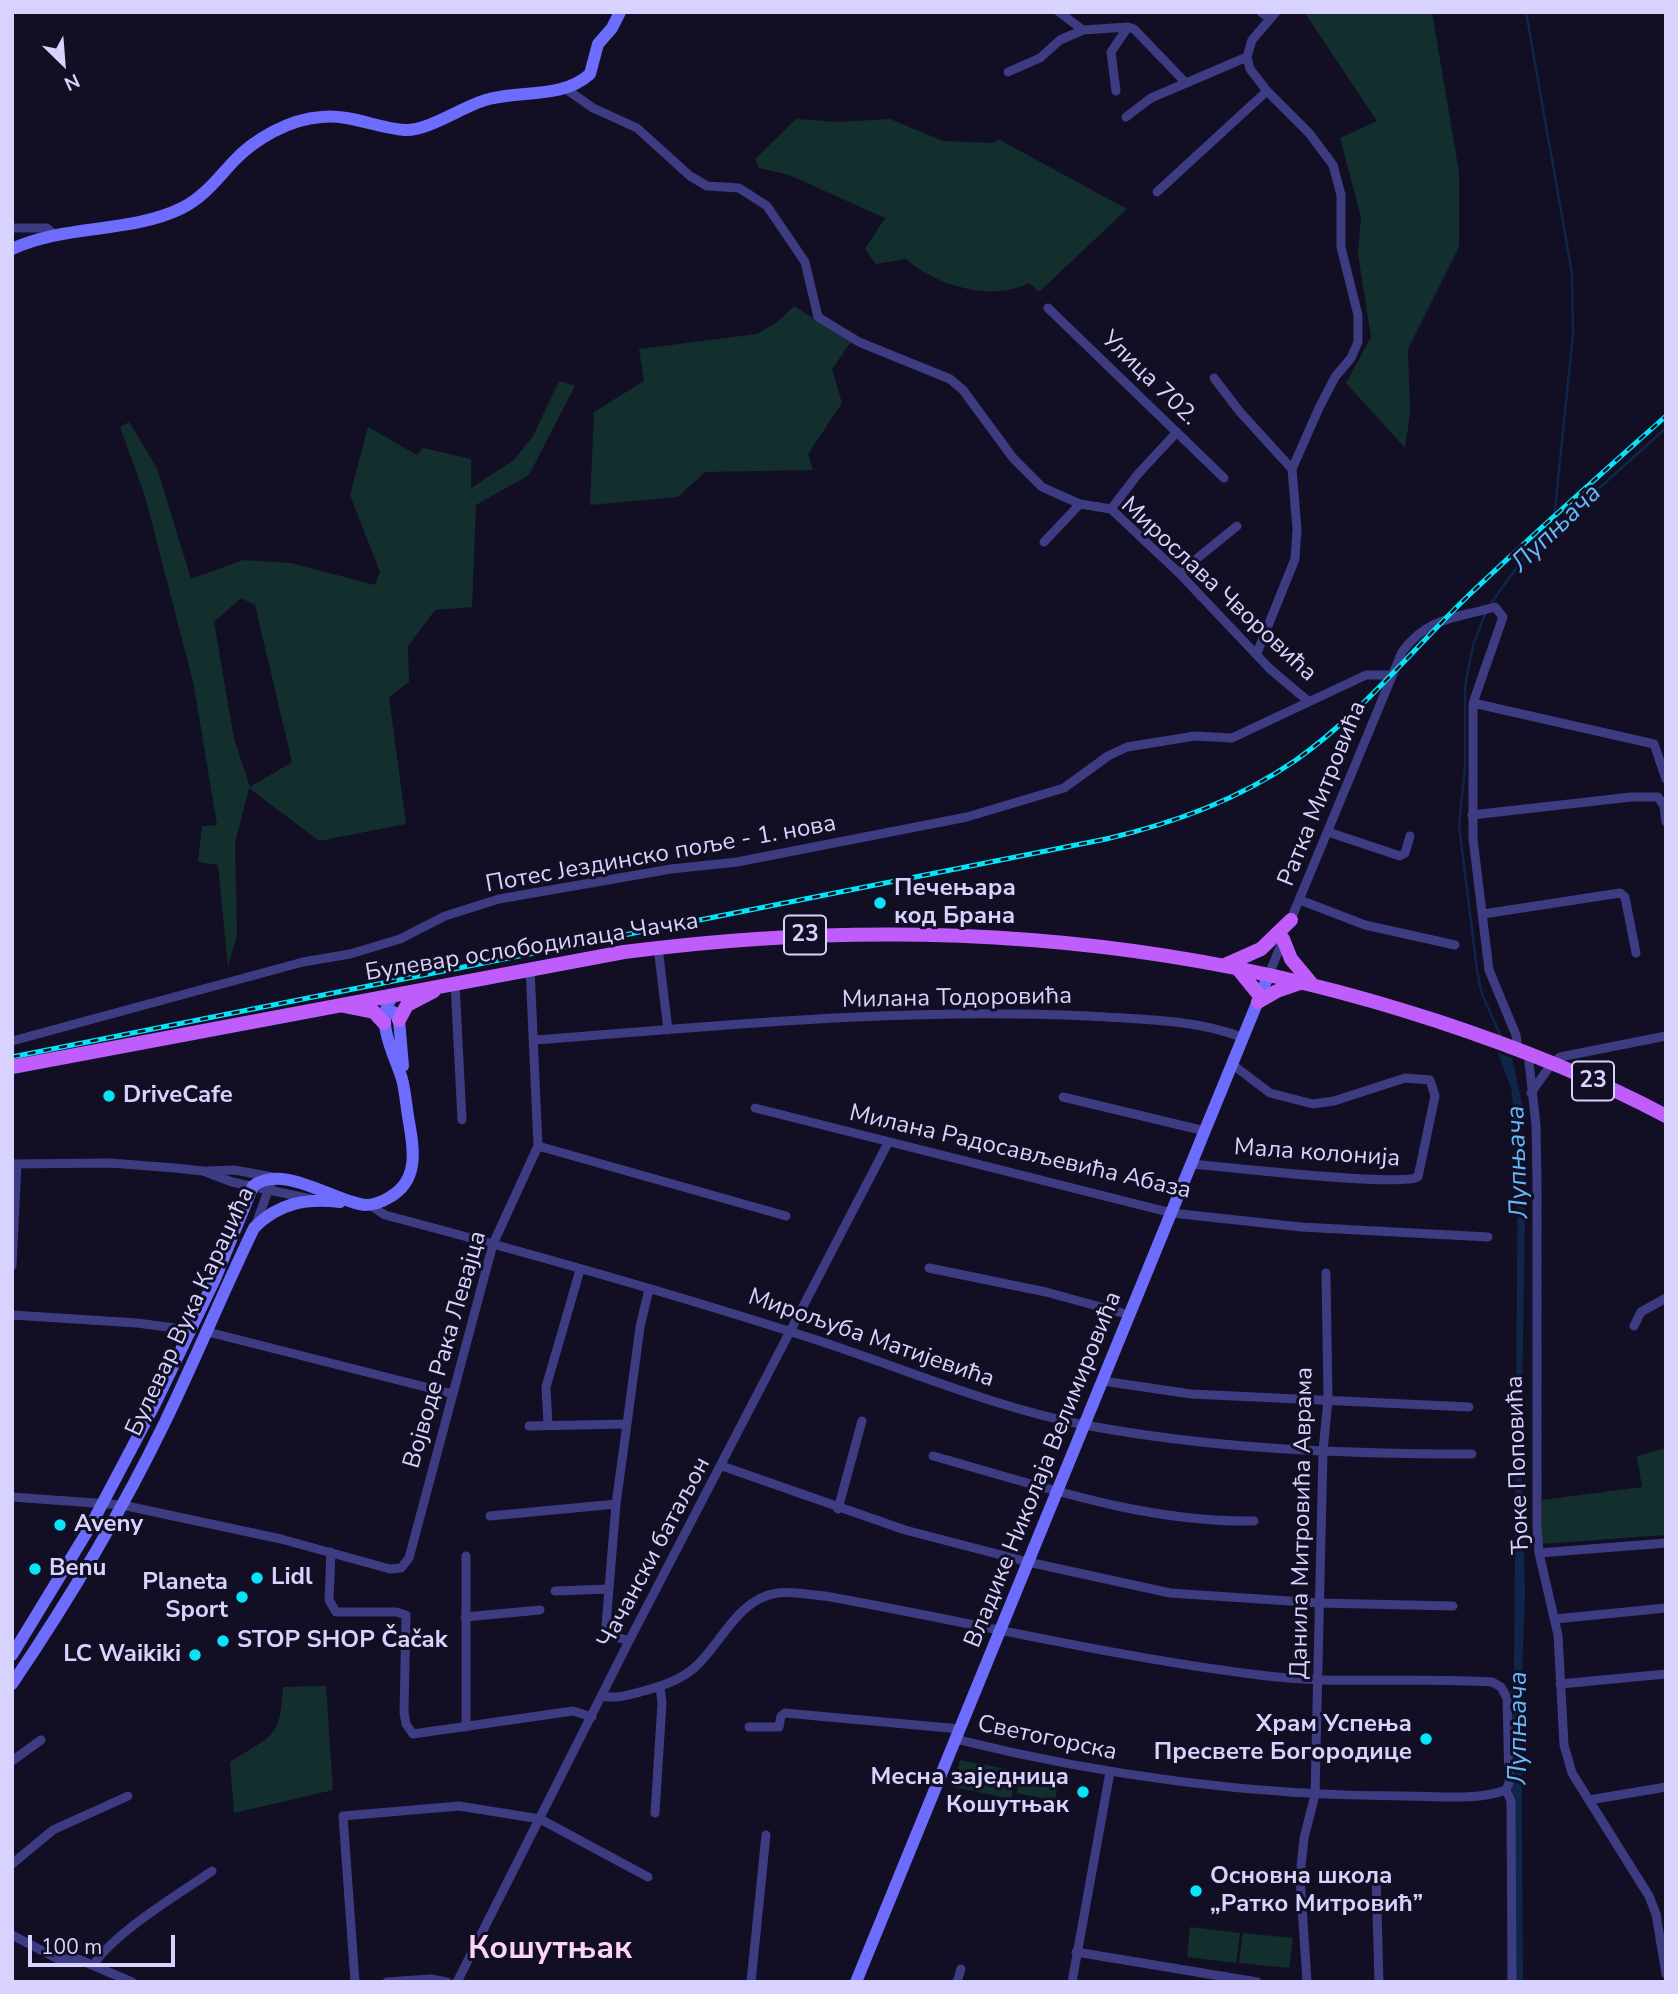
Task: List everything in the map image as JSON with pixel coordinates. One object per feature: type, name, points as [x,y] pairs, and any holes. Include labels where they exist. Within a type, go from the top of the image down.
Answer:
[{"type":"main road","points":[[1283,939],[1291,959],[1308,982],[1277,990],[1259,999],[1231,966],[1261,949],[1291,920]]},
{"type":"main road","name":"Булевар ослободилаца Чачка","points":[[12,1067],[530,968],[658,947],[839,933],[963,935],[1069,942],[1231,966],[1308,982],[1523,1051],[1666,1116]]},
{"type":"main road","points":[[339,1004],[374,1012],[391,1021],[407,1005],[447,984]]},
{"type":"street","points":[[12,249],[56,236],[147,220],[179,209],[205,194],[235,159],[261,139],[300,121],[321,117],[346,118],[408,130],[491,98],[566,89],[590,74],[597,44],[612,28],[620,12]]},
{"type":"street","points":[[1059,12],[1083,30]]},
{"type":"street","points":[[1257,653],[1295,559],[1297,529],[1292,469],[1324,397],[1335,377],[1351,358],[1358,342],[1358,315],[1341,247],[1341,195],[1333,165],[1309,133],[1267,91],[1250,69],[1247,57],[1252,40],[1273,16],[1261,12]]},
{"type":"street","points":[[1116,91],[1111,52],[1128,27]]},
{"type":"street","points":[[1007,72],[1041,58],[1060,40],[1083,30],[1128,27],[1134,29],[1185,82]]},
{"type":"street","points":[[1126,117],[1150,98],[1247,57]]},
{"type":"street","name":"Мирослава Чворовића","points":[[566,89],[593,108],[637,128],[690,176],[707,186],[739,188],[767,206],[805,262],[818,317],[859,342],[950,379],[963,390],[1013,458],[1042,487],[1080,504],[1111,509],[1179,573],[1270,669],[1308,701]]},
{"type":"street","points":[[1157,192],[1267,91]]},
{"type":"street","points":[[12,228],[47,228],[56,236]]},
{"type":"street","name":"Улица 702.","points":[[1048,308],[1224,478]]},
{"type":"street","points":[[1214,378],[1240,412],[1292,469]]},
{"type":"street","points":[[1111,509],[1138,474],[1177,432]]},
{"type":"street","points":[[1044,542],[1080,504]]},
{"type":"street","points":[[1179,573],[1237,526]]},
{"type":"street","name":"Ђоке Поповића","points":[[1418,633],[1447,616],[1465,615],[1495,607],[1503,617],[1473,703],[1472,816],[1489,970],[1523,1051],[1536,1125],[1534,1473],[1539,1553],[1555,1619],[1565,1754],[1572,1773],[1652,1901],[1666,1974]]},
{"type":"street","name":"Ратка Митровића","points":[[1269,974],[1391,675],[1402,652],[1418,633]]},
{"type":"street","name":"Потес Јездинско поље - 1. нова","points":[[12,1041],[303,962],[350,954],[400,939],[445,916],[499,899],[671,869],[737,862],[967,817],[1064,788],[1108,756],[1127,747],[1195,736],[1232,738],[1371,673],[1391,675]]},
{"type":"street","points":[[1473,703],[1654,744],[1666,779]]},
{"type":"street","points":[[1472,816],[1658,797],[1664,806],[1666,822]]},
{"type":"street","points":[[1328,832],[1396,856],[1405,853],[1410,836]]},
{"type":"street","points":[[1483,914],[1620,893],[1625,897],[1636,953]]},
{"type":"street","points":[[1300,900],[1366,925],[1455,945]]},
{"type":"street","points":[[658,947],[668,1030]]},
{"type":"street","name":"Војводе Рака Левајца","points":[[331,1552],[390,1569],[401,1568],[409,1558],[493,1244],[538,1146],[530,968]]},
{"type":"street","name":"Владике Николаја Велимировића","points":[[856,1982],[1269,974]]},
{"type":"street","points":[[447,984],[462,1120]]},
{"type":"street","points":[[370,1205],[386,1200],[400,1189],[413,1166],[413,1142],[388,997]]},
{"type":"street","name":"Милана Тодоровића","points":[[534,1040],[918,1017],[1066,1015],[1184,1024],[1222,1030],[1244,1038]]},
{"type":"street","points":[[1531,1093],[1552,1063],[1571,1054],[1666,1036]]},
{"type":"street","name":"Мала колонија","points":[[1192,1164],[1365,1178],[1411,1180],[1418,1177],[1435,1096],[1430,1080],[1405,1078],[1334,1101],[1313,1104],[1270,1093],[1233,1065]]},
{"type":"street","points":[[1063,1097],[1205,1131]]},
{"type":"street","name":"Милана Радосављевића Абаза","points":[[755,1108],[1172,1213],[1301,1227],[1488,1237]]},
{"type":"street","name":"Чачански батаљон","points":[[457,1982],[629,1641],[723,1466],[888,1143]]},
{"type":"street","points":[[538,1146],[786,1216]]},
{"type":"street","points":[[12,1266],[15,1164],[110,1163],[203,1171],[234,1170],[312,1199],[351,1202]]},
{"type":"street","points":[[203,1171],[253,1186]]},
{"type":"street","name":"Мирољуба Матијевића","points":[[272,1183],[370,1205],[385,1215],[791,1332],[1002,1405],[1085,1425],[1214,1444],[1323,1451],[1472,1454]]},
{"type":"street","name":"Булевар Вука Караџића","points":[[12,1655],[102,1505],[190,1330],[253,1186],[272,1183]]},
{"type":"street","name":"Булевар Вука Караџића","points":[[12,1684],[62,1611],[122,1505],[208,1332],[272,1183]]},
{"type":"street","points":[[254,1228],[281,1209],[312,1199]]},
{"type":"street","points":[[929,1268],[1046,1292],[1130,1315]]},
{"type":"street","points":[[548,1425],[546,1387],[580,1270]]},
{"type":"street","name":"Данила Митровића Аврама","points":[[1307,1982],[1300,1877],[1304,1838],[1315,1795],[1323,1451],[1328,1400],[1326,1273]]},
{"type":"street","points":[[629,1641],[612,1636],[606,1629],[608,1589],[616,1504],[640,1327],[649,1289]]},
{"type":"street","points":[[1634,1326],[1641,1312],[1666,1298]]},
{"type":"street","points":[[12,1315],[137,1323],[190,1330]]},
{"type":"street","points":[[208,1332],[453,1394]]},
{"type":"street","points":[[1103,1381],[1191,1394],[1469,1407]]},
{"type":"street","points":[[838,1509],[862,1421]]},
{"type":"street","points":[[528,1426],[627,1424]]},
{"type":"street","points":[[933,1456],[1058,1491],[1170,1518],[1254,1521]]},
{"type":"street","points":[[723,1466],[838,1509],[1028,1562],[1170,1592],[1319,1603],[1452,1606]]},
{"type":"street","points":[[12,1497],[122,1505],[331,1552],[330,1600],[336,1612],[396,1612],[406,1615],[404,1712],[406,1724],[413,1734],[573,1711],[592,1717]]},
{"type":"street","points":[[490,1516],[616,1504]]},
{"type":"street","points":[[1539,1553],[1666,1543]]},
{"type":"street","points":[[466,1556],[466,1727]]},
{"type":"street","points":[[555,1591],[608,1589]]},
{"type":"street","points":[[603,1696],[618,1698],[660,1687],[693,1669],[730,1624],[765,1598],[777,1593],[825,1597],[1164,1662],[1319,1681],[1486,1682],[1501,1687],[1508,1706],[1510,1783],[1506,1790],[1511,1801],[1512,1982]]},
{"type":"street","points":[[1555,1619],[1666,1608]]},
{"type":"street","points":[[465,1617],[540,1610]]},
{"type":"street","points":[[1560,1684],[1666,1674]]},
{"type":"street","points":[[655,1814],[662,1703],[660,1687]]},
{"type":"street","name":"Светогорска","points":[[749,1727],[779,1727],[781,1716],[785,1713],[958,1734],[1110,1772],[1212,1787],[1315,1795],[1460,1795],[1506,1790]]},
{"type":"street","points":[[12,1761],[41,1740]]},
{"type":"street","points":[[1072,1982],[1110,1772]]},
{"type":"street","points":[[1589,1800],[1666,1787]]},
{"type":"street","points":[[12,1864],[53,1830],[128,1796]]},
{"type":"street","points":[[355,1982],[343,1816],[458,1806],[540,1819],[648,1877]]},
{"type":"street","points":[[751,1982],[766,1835]]},
{"type":"street","points":[[94,1964],[107,1949],[142,1920],[212,1871]]},
{"type":"street","points":[[1376,1874],[1379,1982]]},
{"type":"street","points":[[12,1935],[58,1959],[78,1959],[132,1982]]},
{"type":"street","points":[[1076,1952],[1257,1982]]},
{"type":"street","points":[[957,1982],[961,1969]]},
{"type":"street","points":[[387,1982],[431,1979],[447,1982]]},
{"type":"green space","points":[[1432,12],[1459,172],[1459,247],[1408,349],[1410,414],[1405,448],[1346,383],[1371,337],[1358,254],[1361,217],[1340,138],[1377,121],[1305,13]]},
{"type":"green space","points":[[796,119],[838,122],[890,119],[943,141],[994,143],[998,139],[1127,209],[1039,292],[1029,283],[998,291],[965,288],[933,277],[906,259],[876,264],[865,249],[885,218],[789,175],[759,168],[755,159]]},
{"type":"green space","points":[[794,306],[851,342],[832,369],[842,403],[808,454],[813,470],[705,472],[678,497],[590,505],[594,412],[644,381],[639,349],[757,334],[776,323]]},
{"type":"green space","points":[[559,381],[575,386],[529,475],[476,505],[472,607],[435,610],[408,646],[409,682],[389,697],[406,824],[319,841],[249,788],[235,843],[237,934],[228,967],[218,865],[198,862],[202,826],[217,825],[194,686],[145,496],[120,427],[129,422],[157,468],[191,579],[243,560],[291,563],[375,585],[380,572],[350,495],[368,427],[417,455],[423,448],[471,459],[471,488],[514,460],[533,436]],"holes":[[[241,598],[255,605],[292,762],[250,787],[234,739],[214,622]]]},
{"type":"green space","points":[[1666,1448],[1666,1535],[1541,1544],[1542,1500],[1642,1487],[1637,1456]]},
{"type":"green space","points":[[326,1686],[333,1790],[234,1813],[230,1762],[272,1734],[280,1717],[283,1687]]},
{"type":"green space","points":[[960,1760],[1017,1771],[1011,1799],[954,1787]]},
{"type":"green space","points":[[1021,1772],[1059,1780],[1055,1801],[1017,1793]]},
{"type":"green space","points":[[1190,1927],[1240,1933],[1236,1963],[1187,1957]]},
{"type":"green space","points":[[1243,1933],[1293,1938],[1289,1968],[1239,1963]]},
{"type":"water","points":[[1498,1053],[1512,1058],[1522,1103],[1525,1220],[1521,1458],[1525,1593],[1521,1701],[1523,1982],[1515,1982],[1510,1686],[1514,1676],[1518,1143],[1511,1088]]},
{"type":"waterway","points":[[1526,12],[1572,273],[1573,334],[1553,529]]},
{"type":"waterway","name":"Лупњача","points":[[1489,606],[1527,553],[1666,428]]},
{"type":"waterway","name":"Лупњача","points":[[1486,612],[1473,645],[1465,687],[1465,767],[1459,825],[1477,970],[1482,994],[1501,1037]]},
{"type":"railway","points":[[12,1057],[1106,839],[1181,818],[1251,787],[1320,742],[1364,702],[1493,572],[1666,416]]},
{"type":"place","name":"Печењара код Брана","points":[[880,903]]},
{"type":"place","name":"DriveCafe","points":[[109,1096]]},
{"type":"place","name":"Aveny","points":[[60,1525]]},
{"type":"place","name":"Benu","points":[[35,1569]]},
{"type":"place","name":"Lidl","points":[[257,1578]]},
{"type":"place","name":"Planeta Sport","points":[[242,1597]]},
{"type":"place","name":"STOP SHOP Čačak","points":[[223,1641]]},
{"type":"place","name":"LC Waikiki","points":[[195,1655]]},
{"type":"place","name":"Храм Успења Пресвете Богородице","points":[[1426,1739]]},
{"type":"place","name":"Месна заједница Кошутњак","points":[[1083,1792]]},
{"type":"place","name":"Основна школа „Ратко Митровић”","points":[[1196,1891]]},
{"type":"district","name":"Кошутњак","points":[[550,1950]]}]
